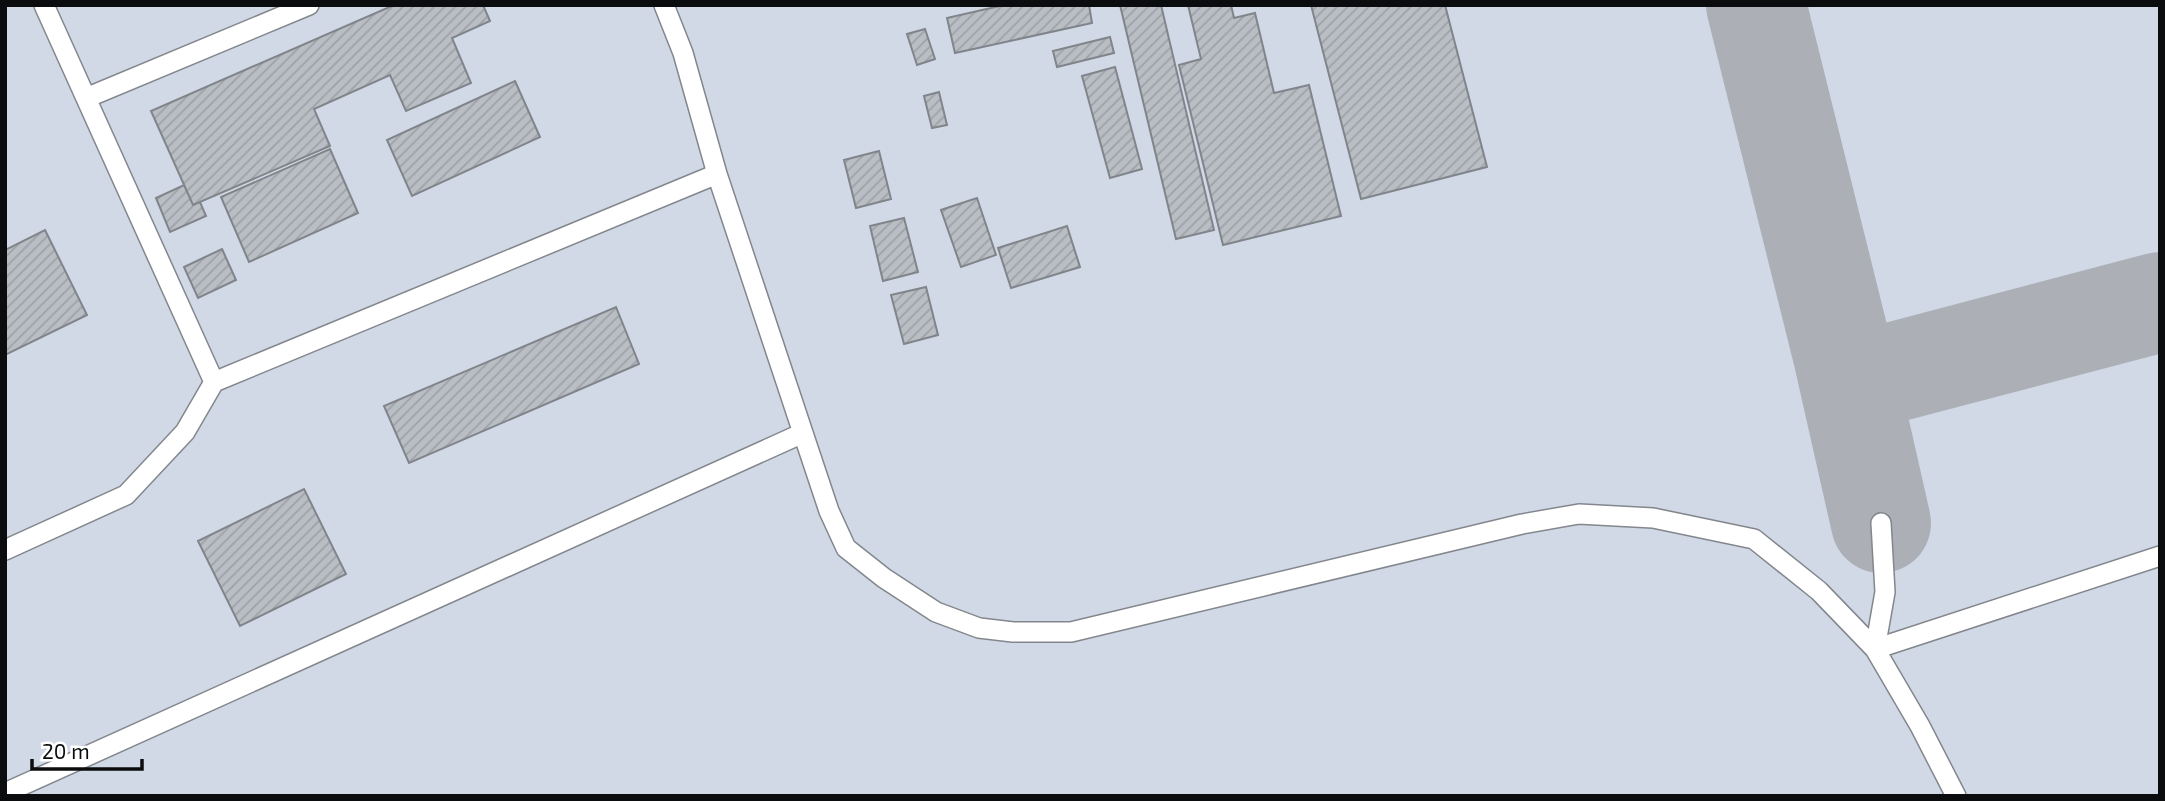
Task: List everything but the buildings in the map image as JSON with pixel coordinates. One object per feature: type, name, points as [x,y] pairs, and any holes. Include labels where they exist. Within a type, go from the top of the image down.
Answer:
[{"type":"lane","points":[[44,5],[214,382]]},
{"type":"lane","points":[[86,98],[309,5]]},
{"type":"lane","points":[[664,5],[683,53],[716,174],[829,511],[846,548],[884,578],[936,612],[979,628],[1013,632],[1071,632],[1521,524],[1579,514],[1653,518],[1754,539],[1819,591],[1875,649],[1920,726],[1956,796]]},
{"type":"lane","points":[[5,550],[125,495],[185,432],[214,382],[716,174]]},
{"type":"lane","points":[[5,793],[803,433]]},
{"type":"lane","points":[[1875,649],[1885,592],[1881,523]]},
{"type":"lane","points":[[1875,649],[2160,556]]},
{"type":"shaded area","points":[[5,5],[2160,5],[2160,796],[5,796]]},
{"type":"taxiway","points":[[1756,5],[1843,355],[1881,523]]},
{"type":"taxiway","points":[[1843,355],[1855,367],[1883,375],[2160,302]]}]
